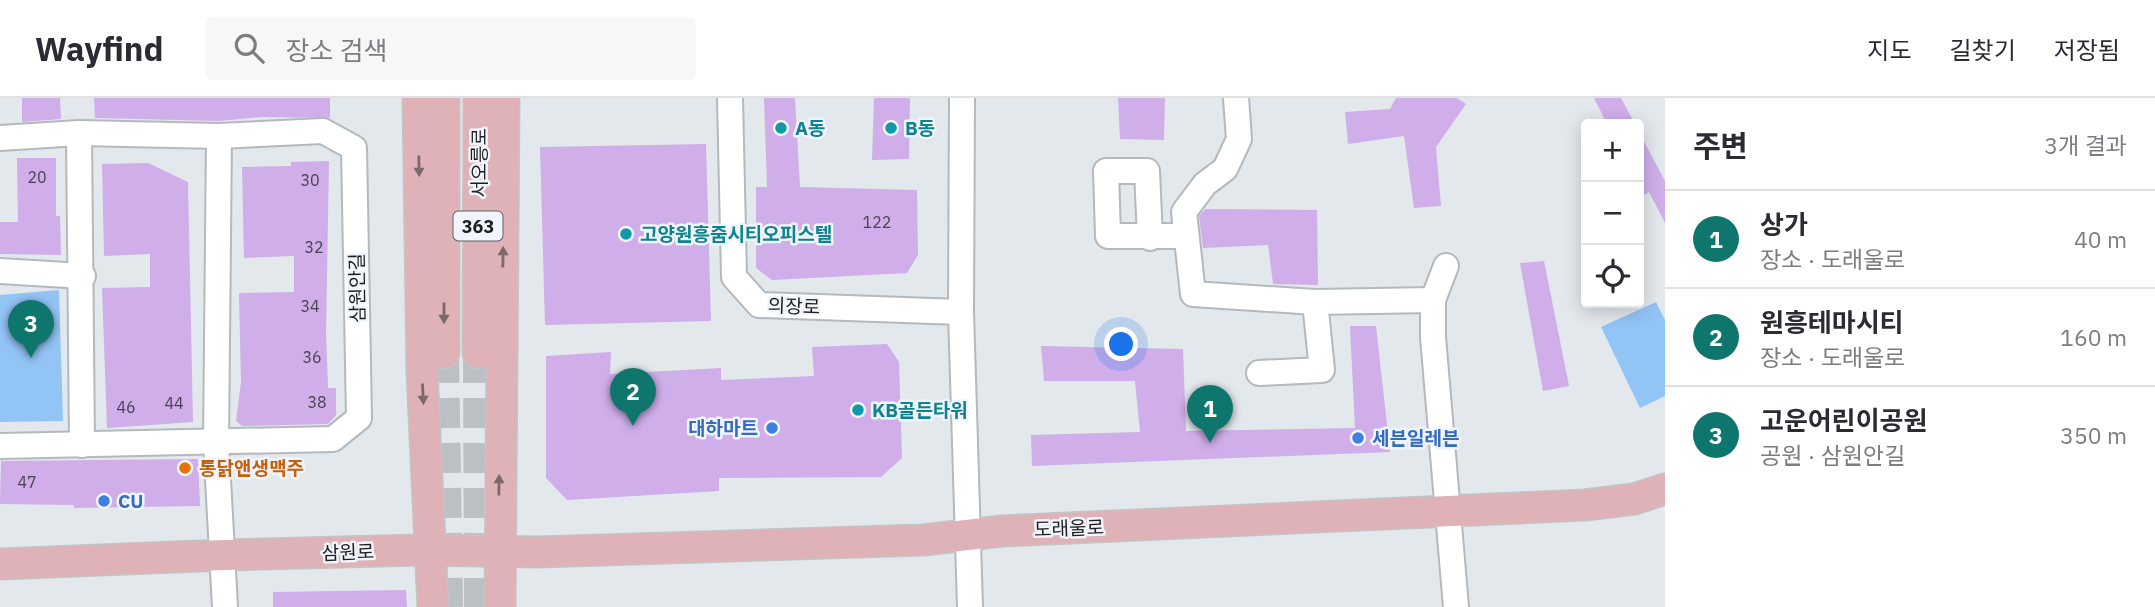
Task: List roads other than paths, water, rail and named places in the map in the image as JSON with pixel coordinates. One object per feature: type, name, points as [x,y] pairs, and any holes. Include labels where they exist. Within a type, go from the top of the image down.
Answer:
[{"type":"main road","points":[[418,98],[422,372],[433,607]]},
{"type":"main road","name":"서오릉로","points":[[444,98],[444,353]]},
{"type":"main road","name":"서오릉로","points":[[478,353],[479,98]]},
{"type":"main road","points":[[500,607],[485,553],[504,98]]},
{"type":"main road","name":"도래울로","points":[[485,553],[923,540],[965,534],[1585,505],[1634,499],[1665,489]]},
{"type":"main road","name":"삼원로","points":[[0,564],[225,555],[485,553]]},
{"type":"street","name":"의장로","points":[[730,98],[734,277],[759,305],[961,312]]},
{"type":"street","points":[[961,98],[961,312],[965,534],[970,607]]},
{"type":"street","points":[[1236,98],[1239,139],[1225,169],[1205,184],[1184,212],[1193,294],[1315,302],[1433,300]]},
{"type":"street","name":"삼원안길","points":[[0,138],[79,133],[219,136],[323,131],[354,148],[359,418],[333,439],[0,446]]},
{"type":"street","points":[[79,133],[83,276],[82,445]]},
{"type":"street","points":[[219,136],[216,443],[225,555],[225,607]]},
{"type":"street","points":[[1150,238],[1185,236]]},
{"type":"street","points":[[1446,265],[1433,300],[1433,337],[1456,607]]},
{"type":"street","points":[[0,271],[83,276]]},
{"type":"street","points":[[1259,373],[1322,369],[1315,302]]},
{"type":"tunnel","points":[[444,353],[448,607]]},
{"type":"tunnel","points":[[478,353],[479,607]]},
{"type":"place","name":"A동","points":[[781,128]]},
{"type":"place","name":"B동","points":[[891,128]]},
{"type":"place","name":"고양원흥줌시티오피스텔","points":[[626,234]]},
{"type":"place","name":"고운어린이공원","points":[[31,358]]},
{"type":"place","name":"KB골든타워","points":[[858,410]]},
{"type":"place","name":"원흥테마시티","points":[[633,426]]},
{"type":"place","name":"대하마트","points":[[772,428]]},
{"type":"place","name":"세븐일레븐","points":[[1358,438]]},
{"type":"place","name":"상가","points":[[1210,443]]},
{"type":"place","name":"통닭앤생맥주","points":[[185,468]]},
{"type":"place","name":"CU","points":[[104,501]]}]
